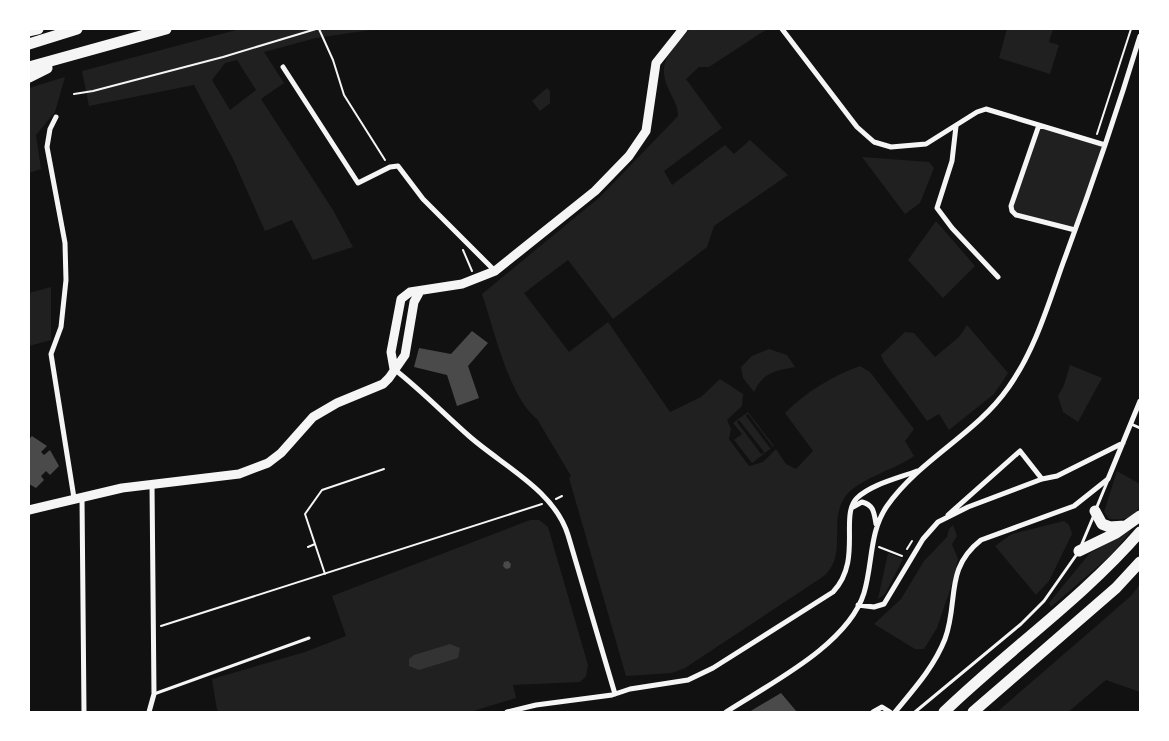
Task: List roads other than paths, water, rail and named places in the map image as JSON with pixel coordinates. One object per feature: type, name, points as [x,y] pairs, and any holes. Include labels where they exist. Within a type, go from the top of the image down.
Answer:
[{"type":"highway","points":[[29,31],[38,29]]},
{"type":"highway","points":[[29,67],[84,50],[166,29]]},
{"type":"highway","points":[[29,44],[68,30]]},
{"type":"highway","points":[[29,76],[84,50]]},
{"type":"highway","points":[[1095,511],[1102,524],[1110,527],[1129,525]]},
{"type":"highway","points":[[1079,551],[1129,525],[1140,516]]},
{"type":"highway","points":[[944,712],[981,677],[1105,570],[1140,532]]},
{"type":"highway","points":[[973,712],[1116,588],[1140,562]]},
{"type":"street","points":[[615,694],[566,527],[550,501],[476,442],[394,369],[391,352],[401,299],[410,292],[462,284],[495,271],[594,191],[629,156],[646,131],[656,64],[683,29]]},
{"type":"street","points":[[782,29],[857,128],[874,142],[891,147],[926,144],[977,112],[986,109],[1105,145]]},
{"type":"street","points":[[726,712],[820,650],[849,620],[858,605],[868,576],[876,525],[887,506],[920,470],[988,411],[1012,382],[1032,345],[1075,230],[1140,36]]},
{"type":"street","points":[[283,67],[358,183],[390,167],[398,166],[423,199],[495,271]]},
{"type":"street","points":[[56,118],[50,130],[47,148],[64,234],[66,280],[61,327],[51,354],[78,497],[84,712]]},
{"type":"street","points":[[1039,124],[1011,206],[1012,211],[1016,215],[1075,230]]},
{"type":"street","points":[[956,126],[952,161],[938,208],[952,228],[998,277]]},
{"type":"street","points":[[29,510],[78,497],[152,484],[239,474],[256,470],[281,453],[313,417],[346,398],[383,384],[405,355],[414,302],[420,291]]},
{"type":"street","points":[[895,712],[931,668],[946,638],[958,567],[968,550],[981,540],[1074,506],[1108,479],[1140,401]]},
{"type":"street","points":[[944,518],[968,506],[1042,478],[1057,476],[1123,443]]},
{"type":"street","points":[[858,605],[874,606],[884,604],[920,545],[944,518],[1020,451],[1042,478]]},
{"type":"street","points":[[506,712],[557,701],[615,694],[630,689],[679,682],[697,677],[833,592],[843,579],[849,564],[851,509],[855,500],[866,492],[920,470]]},
{"type":"street","points":[[149,712],[154,694],[152,484]]},
{"type":"street","points":[[851,509],[862,502],[868,504],[874,511],[876,525]]},
{"type":"street","points":[[873,712],[882,707],[890,712]]},
{"type":"lane","points":[[1131,424],[1140,428]]},
{"type":"lane","points":[[915,712],[1021,624],[1044,601],[1079,551],[1108,479]]},
{"type":"lane","points":[[154,694],[309,638]]}]
